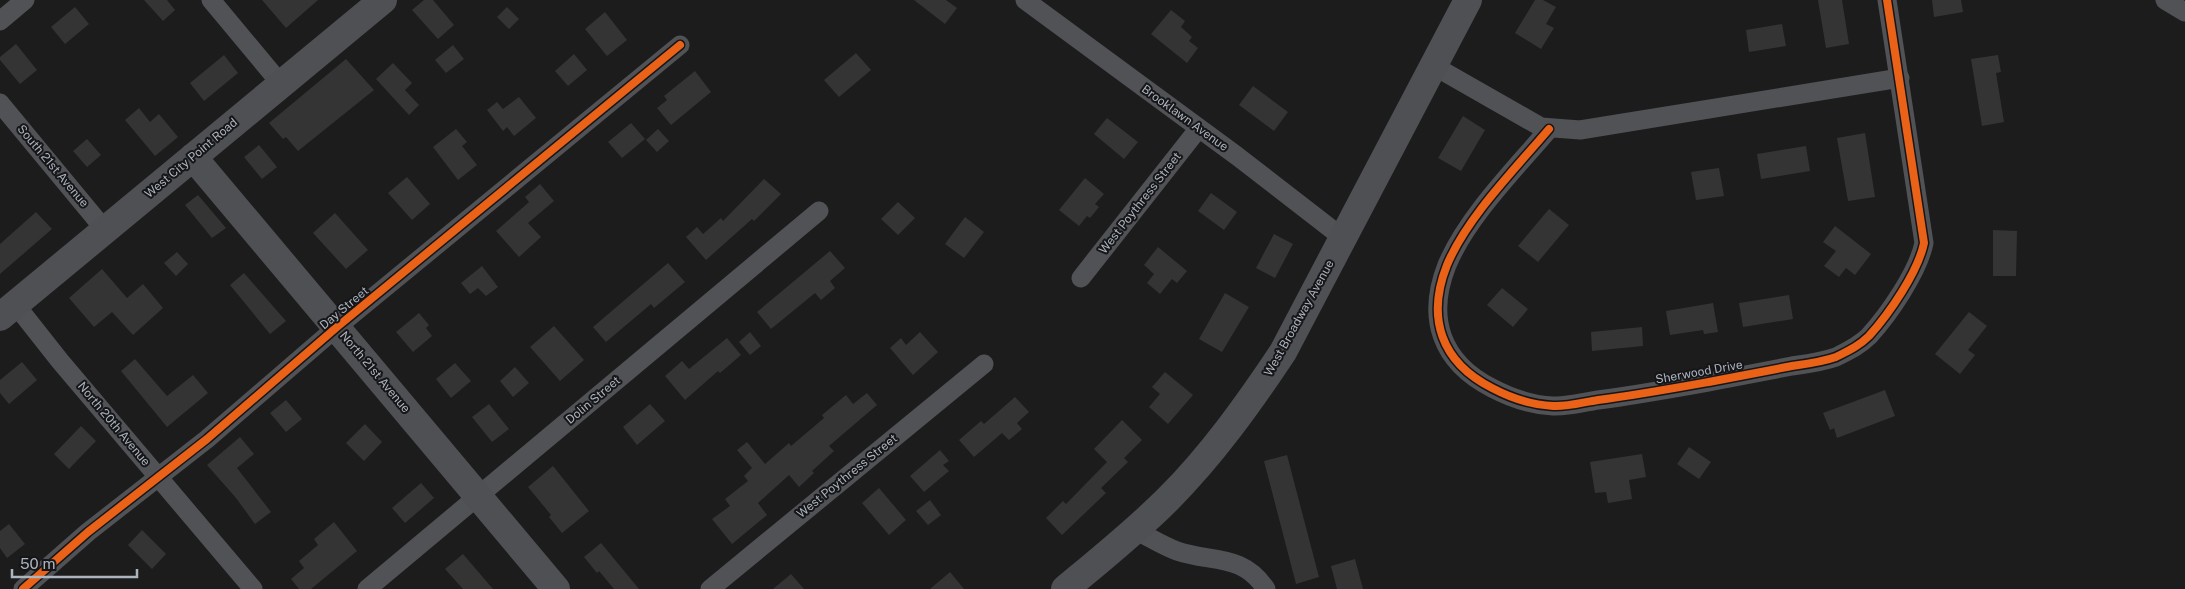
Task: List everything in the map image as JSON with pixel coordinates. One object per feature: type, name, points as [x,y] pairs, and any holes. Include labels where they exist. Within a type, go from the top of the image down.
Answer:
[{"type":"street","points":[[0,21],[25,0]]},
{"type":"street","points":[[211,0],[281,84]]},
{"type":"street","name":"West City Point Road","points":[[8,310],[383,0]]},
{"type":"street","name":"Brooklawn Avenue","points":[[1025,0],[1199,128],[1343,238]]},
{"type":"street","name":"West Broadway Avenue","points":[[1065,589],[1136,530],[1169,498],[1207,456],[1257,391],[1283,352],[1468,0]]},
{"type":"street","name":"Sherwood Drive","points":[[1549,129],[1490,199],[1467,230],[1448,263],[1441,282],[1438,302],[1442,338],[1456,362],[1466,372],[1506,396],[1530,403],[1555,406],[1642,394],[1829,360],[1853,349],[1868,336],[1888,311],[1917,267],[1924,243],[1887,0]]},
{"type":"street","points":[[2165,0],[2185,12]]},
{"type":"street","name":"Day Street","points":[[23,589],[88,532],[207,439],[337,327],[680,45]]},
{"type":"street","points":[[1434,66],[1541,127],[1580,130],[1900,78]]},
{"type":"street","name":"South 21st Avenue","points":[[0,103],[105,230]]},
{"type":"street","name":"West Poythress Street","points":[[1082,278],[1199,128]]},
{"type":"street","name":"North 21st Avenue","points":[[193,157],[556,589]]},
{"type":"street","name":"Dolin Street","points":[[367,589],[819,211]]},
{"type":"street","name":"North 20th Avenue","points":[[8,310],[60,361],[253,589]]},
{"type":"street","name":"West Poythress Street","points":[[710,589],[984,364]]},
{"type":"street","points":[[1136,530],[1176,550],[1234,562],[1248,569],[1266,589]]},
{"type":"building","points":[[144,0],[167,0],[175,10],[163,21]]},
{"type":"building","points":[[262,0],[318,0],[286,28]]},
{"type":"building","points":[[424,0],[433,0],[454,25],[438,39],[412,10]]},
{"type":"building","points":[[914,0],[946,0],[957,8],[945,24]]},
{"type":"building","points":[[1535,0],[1543,0],[1556,7],[1546,24],[1554,28],[1541,49],[1515,33]]},
{"type":"building","points":[[1818,0],[1842,0],[1849,44],[1826,48]]},
{"type":"building","points":[[1932,0],[1961,0],[1963,12],[1934,17]]},
{"type":"building","points":[[75,7],[89,24],[65,44],[51,27]]},
{"type":"building","points":[[507,7],[519,19],[509,29],[497,17]]},
{"type":"building","points":[[1171,10],[1185,21],[1181,27],[1192,37],[1189,41],[1198,48],[1187,63],[1151,34]]},
{"type":"building","points":[[605,12],[627,40],[607,56],[585,29]]},
{"type":"building","points":[[1782,24],[1786,46],[1749,52],[1746,30]]},
{"type":"building","points":[[16,44],[37,70],[20,84],[0,60],[0,57]]},
{"type":"building","points":[[453,45],[464,59],[446,73],[435,60]]},
{"type":"building","points":[[856,53],[871,70],[839,97],[824,80]]},
{"type":"building","points":[[574,54],[587,70],[568,86],[555,71]]},
{"type":"building","points":[[224,55],[238,73],[204,101],[190,83]]},
{"type":"building","points":[[1998,55],[2001,72],[1996,73],[2004,122],[1982,126],[1971,59]]},
{"type":"building","points":[[346,59],[374,90],[298,151],[286,137],[283,139],[269,123]]},
{"type":"building","points":[[393,63],[412,83],[405,90],[419,105],[409,115],[376,79]]},
{"type":"building","points":[[695,71],[711,92],[671,125],[657,108],[667,100],[664,96]]},
{"type":"building","points":[[1253,86],[1288,112],[1274,131],[1239,105]]},
{"type":"building","points":[[519,97],[536,118],[514,136],[507,127],[503,131],[487,110],[497,102],[503,109]]},
{"type":"building","points":[[139,108],[150,122],[159,114],[178,137],[155,156],[125,120]]},
{"type":"building","points":[[1463,116],[1485,130],[1461,171],[1438,158]]},
{"type":"building","points":[[1107,118],[1138,142],[1124,159],[1094,134]]},
{"type":"building","points":[[631,123],[645,139],[622,158],[608,142]]},
{"type":"building","points":[[456,129],[467,142],[462,146],[477,165],[458,180],[433,147]]},
{"type":"building","points":[[658,129],[669,141],[657,152],[646,140]]},
{"type":"building","points":[[1865,133],[1875,197],[1848,201],[1837,138]]},
{"type":"building","points":[[87,139],[101,155],[87,167],[73,151]]},
{"type":"building","points":[[259,145],[277,167],[262,179],[244,157]]},
{"type":"building","points":[[1806,146],[1810,171],[1761,179],[1757,154]]},
{"type":"building","points":[[1719,168],[1724,196],[1696,200],[1691,172]]},
{"type":"building","points":[[407,177],[430,204],[412,220],[388,193]]},
{"type":"building","points":[[1085,178],[1104,194],[1095,204],[1099,207],[1090,218],[1087,216],[1079,226],[1059,210]]},
{"type":"building","points":[[764,179],[781,194],[754,221],[752,219],[706,260],[686,237],[697,227],[703,234],[721,218],[723,221]]},
{"type":"building","points":[[540,184],[554,201],[528,223],[541,237],[519,257],[496,231],[529,202],[525,197]]},
{"type":"building","points":[[1211,193],[1237,212],[1224,230],[1198,211]]},
{"type":"building","points":[[198,195],[226,228],[212,238],[185,205]]},
{"type":"building","points":[[898,202],[915,218],[898,235],[881,219]]},
{"type":"building","points":[[1549,209],[1569,225],[1538,262],[1518,246]]},
{"type":"building","points":[[36,212],[52,229],[0,274],[0,244]]},
{"type":"building","points":[[335,213],[368,250],[346,269],[313,233]]},
{"type":"building","points":[[965,217],[984,232],[964,258],[945,244]]},
{"type":"building","points":[[1835,226],[1871,254],[1855,275],[1846,268],[1839,277],[1824,266],[1836,251],[1823,242]]},
{"type":"building","points":[[1993,230],[2017,231],[2016,276],[1993,276]]},
{"type":"building","points":[[1274,234],[1293,244],[1275,278],[1256,268]]},
{"type":"building","points":[[1158,247],[1187,271],[1177,283],[1172,279],[1160,294],[1147,283],[1154,274],[1144,265]]},
{"type":"building","points":[[830,251],[845,268],[830,281],[835,288],[821,300],[815,293],[771,329],[757,312]]},
{"type":"building","points":[[177,252],[188,264],[176,276],[164,263]]},
{"type":"building","points":[[668,263],[685,282],[654,308],[651,304],[606,342],[593,327]]},
{"type":"building","points":[[482,266],[498,287],[486,296],[478,288],[470,294],[461,283]]},
{"type":"building","points":[[102,269],[127,298],[143,284],[163,308],[133,335],[112,312],[94,327],[69,298]]},
{"type":"building","points":[[244,273],[286,321],[270,334],[230,285]]},
{"type":"building","points":[[1502,288],[1528,309],[1513,327],[1487,305]]},
{"type":"building","points":[[1225,293],[1249,307],[1222,352],[1199,339]]},
{"type":"building","points":[[1789,295],[1793,319],[1743,327],[1739,303]]},
{"type":"building","points":[[1713,303],[1718,332],[1704,334],[1703,330],[1670,335],[1666,311]]},
{"type":"building","points":[[1969,312],[1987,326],[1968,350],[1975,355],[1960,374],[1935,354]]},
{"type":"building","points":[[419,313],[429,325],[426,328],[432,336],[413,352],[396,332]]},
{"type":"building","points":[[554,326],[584,360],[560,381],[530,347]]},
{"type":"building","points":[[1642,327],[1643,346],[1592,351],[1591,332]]},
{"type":"building","points":[[750,332],[761,346],[750,355],[739,342]]},
{"type":"building","points":[[920,332],[938,352],[913,375],[890,348],[901,338],[906,345]]},
{"type":"building","points":[[727,338],[741,355],[720,373],[718,371],[685,400],[665,376],[682,361],[689,369]]},
{"type":"building","points":[[135,359],[167,396],[193,375],[208,393],[167,427],[121,371]]},
{"type":"building","points":[[22,362],[37,380],[9,404],[0,393],[0,380]]},
{"type":"building","points":[[455,363],[471,381],[451,398],[436,379]]},
{"type":"building","points":[[515,367],[529,383],[513,397],[500,381]]},
{"type":"building","points":[[1165,372],[1193,395],[1168,424],[1149,407],[1160,394],[1152,387]]},
{"type":"building","points":[[1885,390],[1895,416],[1837,438],[1834,428],[1830,430],[1823,413]]},
{"type":"building","points":[[867,393],[877,405],[829,446],[834,451],[812,471],[814,473],[799,487],[789,475],[758,503],[767,515],[732,544],[712,519],[730,506],[725,499],[748,481],[744,476],[752,468],[737,450],[747,442],[765,464],[789,443],[791,446],[824,418],[822,415],[846,395],[853,404]]},
{"type":"building","points":[[1015,397],[1029,412],[1017,423],[1022,429],[1009,440],[1002,433],[974,457],[959,440],[981,421],[984,424]]},
{"type":"building","points":[[286,400],[302,419],[286,432],[270,413]]},
{"type":"building","points":[[489,404],[509,429],[492,442],[472,417]]},
{"type":"building","points":[[650,404],[665,421],[637,445],[623,427]]},
{"type":"building","points":[[1122,420],[1142,440],[1124,458],[1128,462],[1101,488],[1106,493],[1062,535],[1046,518],[1063,501],[1066,504],[1107,462],[1094,449]]},
{"type":"building","points":[[365,424],[382,442],[364,461],[346,443]]},
{"type":"building","points":[[81,426],[96,441],[69,469],[54,454]]},
{"type":"building","points":[[240,437],[254,454],[237,468],[271,512],[255,524],[236,498],[207,465]]},
{"type":"building","points":[[1689,447],[1711,462],[1699,479],[1677,464]]},
{"type":"building","points":[[940,450],[949,461],[943,465],[949,471],[924,492],[910,476]]},
{"type":"building","points":[[1642,454],[1646,477],[1629,480],[1632,499],[1608,503],[1606,492],[1595,493],[1590,462]]},
{"type":"building","points":[[1287,455],[1319,577],[1296,584],[1264,461]]},
{"type":"building","points":[[553,466],[589,511],[562,533],[549,517],[551,515],[528,487]]},
{"type":"building","points":[[421,483],[434,498],[405,523],[392,508]]},
{"type":"building","points":[[879,488],[906,520],[889,535],[862,503]]},
{"type":"building","points":[[930,500],[941,515],[928,525],[916,511]]},
{"type":"building","points":[[334,522],[357,551],[311,589],[299,589],[291,579],[304,568],[299,561],[318,545],[314,539]]},
{"type":"building","points":[[9,524],[25,544],[7,558],[0,548],[0,531]]},
{"type":"building","points":[[142,530],[166,554],[152,569],[128,545]]},
{"type":"building","points":[[601,543],[639,589],[614,589],[599,571],[597,573],[584,557]]},
{"type":"building","points":[[463,554],[493,589],[463,589],[445,569]]},
{"type":"building","points":[[1355,559],[1363,589],[1337,589],[1331,566]]},
{"type":"building","points":[[950,572],[964,589],[930,589]]},
{"type":"building","points":[[791,574],[804,589],[773,589]]},
{"type":"cycle path","points":[[1549,129],[1479,211],[1456,247],[1447,265],[1441,284],[1438,303],[1442,337],[1460,365],[1475,377],[1492,388],[1514,398],[1529,403],[1558,406],[1642,394],[1814,363],[1836,357],[1865,340],[1877,327],[1902,292],[1916,267],[1924,243],[1887,0]]},
{"type":"cycle path","points":[[23,589],[88,532],[207,439],[337,327],[680,45]]}]
